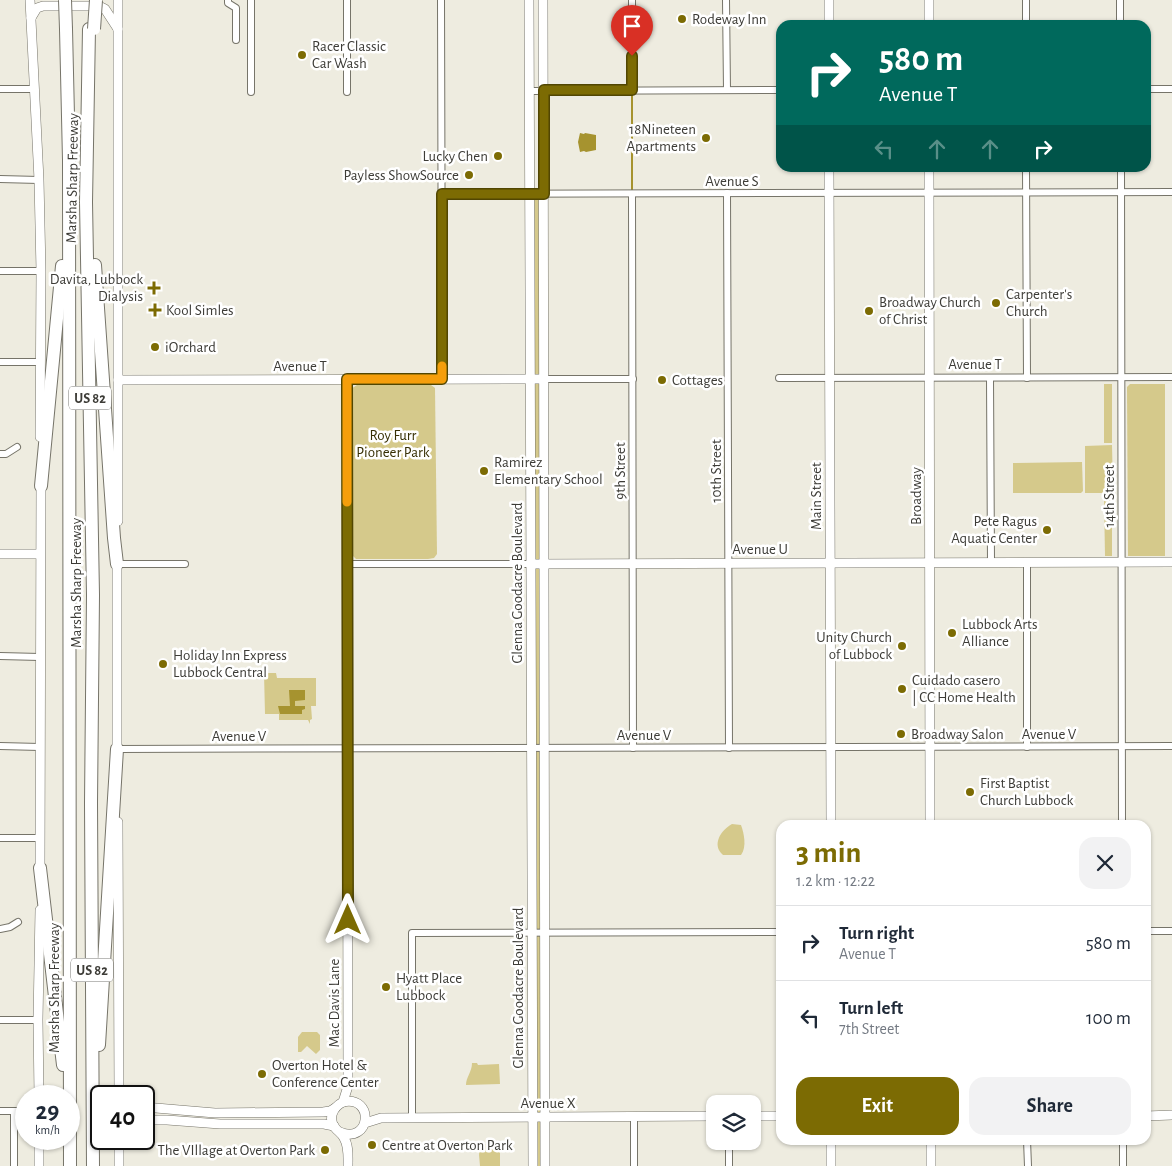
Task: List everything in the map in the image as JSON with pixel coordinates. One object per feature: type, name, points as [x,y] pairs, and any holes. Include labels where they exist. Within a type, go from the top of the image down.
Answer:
[{"type":"highway","name":"Marsha Sharp Freeway","points":[[65,0],[69,194],[70,1085]]},
{"type":"highway","name":"Marsha Sharp Freeway","points":[[89,0],[92,29],[86,202],[93,595],[91,803],[93,1085]]},
{"type":"highway","points":[[92,29],[96,0]]},
{"type":"highway","points":[[40,486],[69,194]]},
{"type":"highway","points":[[86,202],[92,219],[117,564]]},
{"type":"highway","points":[[96,1085],[117,749]]},
{"type":"highway","points":[[40,868],[66,1085]]},
{"type":"highway","name":"Marsha Sharp Freeway","points":[[70,1150],[70,1166]]},
{"type":"highway","name":"Marsha Sharp Freeway","points":[[93,1150],[93,1166]]},
{"type":"street","name":"Marsha Sharp Freeway","points":[[30,0],[39,180],[41,271],[39,1085]]},
{"type":"street","points":[[118,0],[117,749],[119,1085]]},
{"type":"street","points":[[228,0],[228,3],[236,8],[236,40]]},
{"type":"street","points":[[251,0],[251,92]]},
{"type":"street","points":[[347,0],[347,92]]},
{"type":"street","points":[[441,0],[442,379]]},
{"type":"street","name":"Glenna Goodacre Boulevard","points":[[529,0],[532,1166]]},
{"type":"street","name":"Glenna Goodacre Boulevard","points":[[543,0],[545,1166]]},
{"type":"street","points":[[632,0],[632,90]]},
{"type":"street","points":[[726,0],[727,90]]},
{"type":"street","points":[[829,0],[829,20]]},
{"type":"street","points":[[928,20],[929,0]]},
{"type":"street","points":[[1026,0],[1026,20]]},
{"type":"street","points":[[1120,0],[1120,20]]},
{"type":"street","points":[[31,18],[37,8],[43,6],[99,6],[105,9],[118,30]]},
{"type":"street","points":[[0,89],[34,89]]},
{"type":"street","points":[[1151,89],[1172,89]]},
{"type":"street","points":[[529,90],[776,90]]},
{"type":"street","name":"Main Street","points":[[829,172],[831,820]]},
{"type":"street","name":"Broadway","points":[[929,172],[930,820]]},
{"type":"street","points":[[1026,172],[1027,378]]},
{"type":"street","name":"14th Street","points":[[1120,172],[1122,820]]},
{"type":"street","points":[[0,179],[39,180]]},
{"type":"street","name":"Avenue S","points":[[442,194],[1172,192]]},
{"type":"street","name":"10th Street","points":[[727,193],[729,748]]},
{"type":"street","name":"9th Street","points":[[632,194],[633,748]]},
{"type":"street","points":[[0,271],[41,271]]},
{"type":"street","points":[[0,362],[40,362]]},
{"type":"street","name":"Avenue T","points":[[779,378],[1172,377]]},
{"type":"street","points":[[990,378],[991,563]]},
{"type":"street","name":"Mac Davis Lane","points":[[347,379],[348,1086]]},
{"type":"street","name":"Avenue T","points":[[118,380],[633,379]]},
{"type":"street","points":[[0,454],[6,454],[17,447]]},
{"type":"street","points":[[0,554],[40,554]]},
{"type":"street","name":"Avenue U","points":[[347,564],[1172,562]]},
{"type":"street","points":[[1027,563],[1027,746]]},
{"type":"street","points":[[117,564],[185,564]]},
{"type":"street","points":[[0,656],[40,657]]},
{"type":"street","points":[[0,746],[40,747]]},
{"type":"street","name":"Avenue V","points":[[117,749],[1172,746]]},
{"type":"street","points":[[0,838],[40,838]]},
{"type":"street","points":[[0,929],[18,922]]},
{"type":"street","points":[[1151,931],[1172,931]]},
{"type":"street","points":[[412,1118],[412,933],[776,932]]},
{"type":"street","points":[[0,1020],[38,1020]]},
{"type":"street","points":[[155,1108],[215,1113],[323,1112],[330,1111],[343,1102],[348,1086]]},
{"type":"street","points":[[348,1086],[352,1098],[364,1110],[364,1123],[352,1138],[348,1150]]},
{"type":"street","points":[[343,1102],[356,1102]]},
{"type":"street","points":[[335,1108],[332,1119],[344,1137],[348,1150],[348,1166]]},
{"type":"street","name":"Avenue X","points":[[364,1110],[381,1118]]},
{"type":"street","points":[[0,1111],[14,1111],[14,1166]]},
{"type":"street","name":"Avenue X","points":[[364,1123],[381,1118],[706,1116]]},
{"type":"street","points":[[761,1116],[776,1116]]},
{"type":"street","points":[[1151,1116],[1172,1116]]},
{"type":"street","points":[[634,1117],[634,1166]]},
{"type":"street","points":[[155,1120],[220,1124],[324,1124],[345,1134],[357,1132]]},
{"type":"street","points":[[831,1145],[831,1166]]},
{"type":"street","points":[[930,1145],[931,1166]]},
{"type":"street","points":[[1028,1145],[1028,1166]]},
{"type":"street","points":[[1123,1145],[1123,1166]]},
{"type":"street","points":[[39,1150],[39,1166]]},
{"type":"street","points":[[119,1150],[119,1166]]},
{"type":"street","points":[[729,1150],[729,1166]]},
{"type":"green space","points":[[540,197],[542,1166],[534,1166],[534,199]]},
{"type":"green space","points":[[1104,384],[1112,384],[1112,443],[1104,443]]},
{"type":"green space","points":[[1130,384],[1165,384],[1165,556],[1128,556],[1127,387]]},
{"type":"green space","name":"Roy Furr Pioneer Park","points":[[357,385],[431,385],[435,388],[437,554],[434,558],[356,559],[351,554],[351,389]]},
{"type":"green space","points":[[1112,445],[1113,490],[1111,490],[1111,493],[1085,493],[1085,446]]},
{"type":"green space","points":[[1082,462],[1083,491],[1081,493],[1013,493],[1013,463]]},
{"type":"green space","points":[[1104,500],[1112,500],[1112,556],[1105,556]]},
{"type":"green space","points":[[264,673],[276,673],[277,678],[316,678],[316,706],[311,706],[312,719],[310,724],[308,720],[279,720],[279,714],[265,714]]},
{"type":"green space","points":[[732,824],[741,825],[744,836],[743,852],[741,855],[723,855],[718,847],[719,838],[724,830]]},
{"type":"green space","points":[[302,1032],[317,1032],[320,1035],[320,1050],[316,1054],[307,1046],[301,1052],[298,1052],[298,1037]]},
{"type":"green space","points":[[472,1063],[477,1063],[478,1065],[499,1064],[500,1084],[466,1085]]},
{"type":"green space","points":[[480,1144],[500,1144],[504,1151],[500,1152],[500,1166],[480,1166]]},
{"type":"shaded area","points":[[580,133],[596,135],[596,150],[580,152],[578,142]]},
{"type":"shaded area","points":[[289,690],[305,690],[305,700],[295,701],[295,706],[305,706],[302,714],[280,714],[278,706],[290,706]]},
{"type":"waterway","points":[[632,91],[632,191]]},
{"type":"slow traffic","points":[[347,502],[347,379],[442,379],[442,366]]},
{"type":"place","name":"Rodeway Inn","points":[[682,19]]},
{"type":"place","name":"Racer Classic Car Wash","points":[[302,55]]},
{"type":"place","name":"18Nineteen Apartments","points":[[706,138]]},
{"type":"place","name":"Lucky Chen","points":[[498,156]]},
{"type":"place","name":"Payless ShowSource","points":[[469,175]]},
{"type":"place","name":"Davita, Lubbock Dialysis","points":[[154,288]]},
{"type":"place","name":"Carpenter's Church","points":[[996,303]]},
{"type":"place","name":"Kool Simles","points":[[155,310]]},
{"type":"place","name":"Broadway Church of Christ","points":[[869,311]]},
{"type":"place","name":"iOrchard","points":[[155,347]]},
{"type":"place","name":"Cottages","points":[[662,380]]},
{"type":"place","name":"Ramirez Elementary School","points":[[484,471]]},
{"type":"place","name":"Pete Ragus Aquatic Center","points":[[1047,530]]},
{"type":"place","name":"Lubbock Arts Alliance","points":[[952,633]]},
{"type":"place","name":"Unity Church of Lubbock","points":[[902,646]]},
{"type":"place","name":"Holiday Inn Express Lubbock Central","points":[[163,664]]},
{"type":"place","name":"Cuidado casero | CC Home Health","points":[[902,689]]},
{"type":"place","name":"Broadway Salon","points":[[901,734]]},
{"type":"place","name":"First Baptist Church Lubbock","points":[[970,792]]},
{"type":"place","name":"Hyatt Place Lubbock","points":[[386,987]]},
{"type":"place","name":"Overton Hotel & Conference Center","points":[[262,1074]]},
{"type":"place","name":"Centre at Overton Park","points":[[372,1145]]},
{"type":"place","name":"The VIllage at Overton Park","points":[[325,1150]]},
{"type":"route","points":[[348,920],[347,379],[442,379],[442,194],[544,194],[544,90],[632,90],[632,56]]}]
